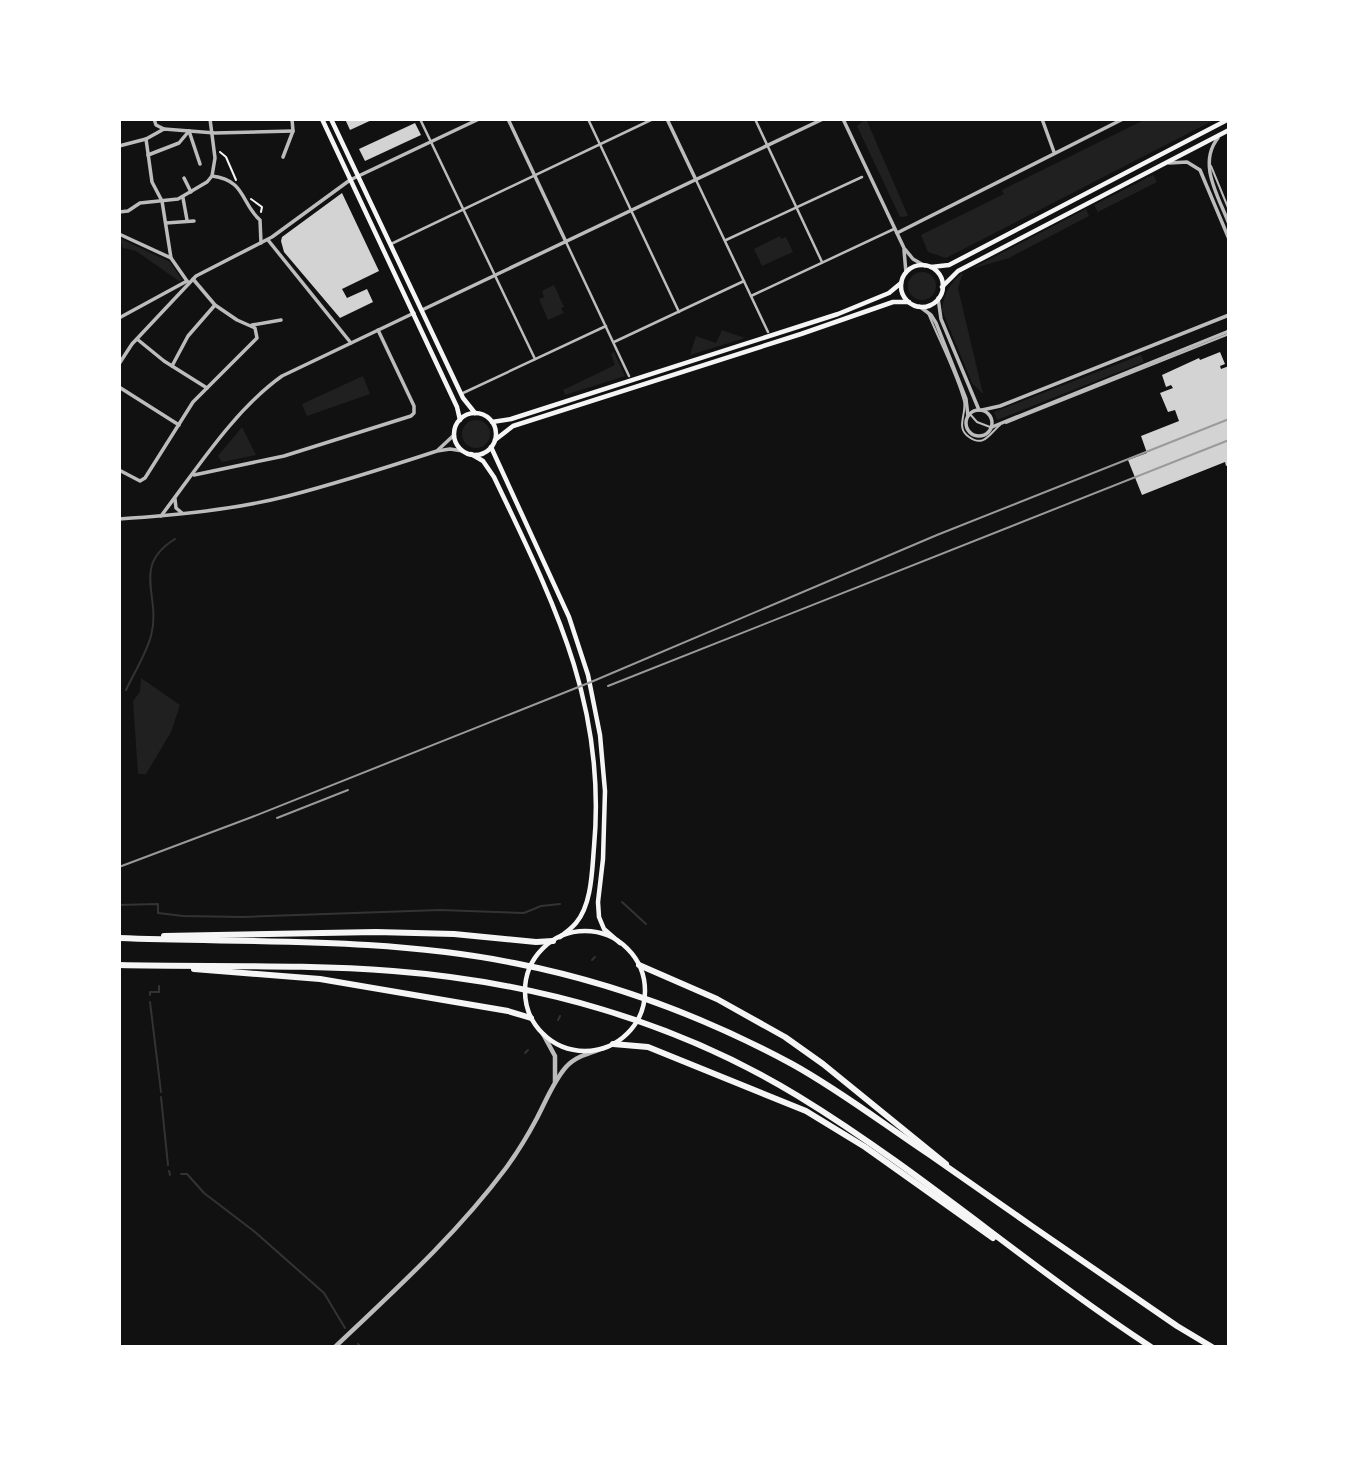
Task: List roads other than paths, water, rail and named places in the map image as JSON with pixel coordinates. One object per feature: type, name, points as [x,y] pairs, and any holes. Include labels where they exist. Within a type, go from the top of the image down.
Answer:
[{"type":"highway","points":[[119,937],[376,932],[454,934],[536,942],[556,939]]},
{"type":"highway","points":[[119,937],[378,946],[448,952],[513,963],[592,982],[682,1013],[792,1065],[1212,1347]]},
{"type":"highway","points":[[119,965],[307,967],[444,975],[510,986],[597,1006],[692,1042],[796,1094],[874,1146],[1151,1347]]},
{"type":"highway","points":[[129,965],[320,979],[530,1015]]},
{"type":"highway","points":[[639,965],[717,999],[785,1037],[941,1158],[952,1171]]},
{"type":"highway","points":[[613,1044],[648,1047],[806,1111],[864,1147],[984,1233],[1006,1244]]},
{"type":"main road","points":[[322,119],[457,407],[460,420],[454,435],[456,443],[463,451],[483,461],[494,477],[565,633],[579,679],[595,772],[596,817],[587,898],[575,924],[537,956],[526,982],[530,1015],[543,1034],[558,1045],[576,1050],[604,1048],[628,1033],[642,1010],[644,983],[633,955],[604,929],[599,917],[605,791],[595,703],[569,617],[491,447]]},
{"type":"main road","points":[[332,119],[461,394],[474,413],[485,416],[492,422],[496,432],[495,440]]},
{"type":"main road","points":[[492,422],[511,419],[838,314],[889,293],[901,283],[911,268],[949,265],[1229,119]]},
{"type":"main road","points":[[471,454],[482,454],[513,426],[894,302],[909,302],[919,306],[933,303],[942,287],[964,268],[1226,132]]},
{"type":"main road","points":[[928,267],[940,276],[942,287]]},
{"type":"main road","points":[[901,283],[902,294],[909,302]]},
{"type":"main road","points":[[460,420],[474,413]]},
{"type":"main road","points":[[556,939],[587,932],[601,934],[620,943]]},
{"type":"street","points":[[153,119],[156,125],[164,130]]},
{"type":"street","points":[[119,212],[128,211],[139,203],[183,197],[207,183],[212,176],[214,148],[211,119]]},
{"type":"street","points":[[283,157],[293,131],[292,119]]},
{"type":"street","points":[[420,119],[535,359]]},
{"type":"street","points":[[119,318],[268,240],[350,180],[479,119]]},
{"type":"street","points":[[508,119],[629,376]]},
{"type":"street","points":[[588,119],[679,312]]},
{"type":"street","points":[[391,244],[653,119]]},
{"type":"street","points":[[667,119],[768,332]]},
{"type":"street","points":[[755,119],[822,262]]},
{"type":"street","points":[[422,310],[823,119]]},
{"type":"street","points":[[842,119],[904,248],[913,259],[928,267]]},
{"type":"street","points":[[1042,119],[1054,152]]},
{"type":"street","points":[[751,296],[896,230],[1123,119]]},
{"type":"street","points":[[119,146],[146,139],[164,130],[293,131]]},
{"type":"street","points":[[148,155],[179,144],[189,131]]},
{"type":"street","points":[[189,131],[200,164]]},
{"type":"street","points":[[1226,132],[1214,142],[1208,158],[1211,177],[1229,224]]},
{"type":"street","points":[[146,139],[152,182],[162,201],[171,258]]},
{"type":"street","points":[[1163,164],[1187,162],[1200,170],[1229,240]]},
{"type":"street","points":[[212,176],[238,188],[246,197],[251,211],[260,220],[261,243]]},
{"type":"street","points":[[184,177],[191,192]]},
{"type":"street","points":[[725,241],[862,177]]},
{"type":"street","points":[[183,197],[187,220]]},
{"type":"street","points":[[166,223],[194,221]]},
{"type":"street","points":[[119,234],[171,258],[215,304],[237,320],[252,325],[281,320]]},
{"type":"street","points":[[268,240],[351,343]]},
{"type":"street","points":[[904,248],[906,273]]},
{"type":"street","points":[[119,364],[137,339],[190,280]]},
{"type":"street","points":[[614,342],[744,281]]},
{"type":"street","points":[[938,298],[941,319],[981,410],[989,415],[992,427]]},
{"type":"street","points":[[172,366],[188,336],[215,304]]},
{"type":"street","points":[[919,306],[927,312],[938,329],[966,399],[969,413],[966,427],[974,436],[985,435],[992,427],[1229,332]]},
{"type":"street","points":[[161,516],[246,408],[267,387],[282,376],[414,313]]},
{"type":"street","points":[[969,413],[1000,406],[1229,315]]},
{"type":"street","points":[[119,470],[140,481],[147,475],[193,402],[257,338],[258,333],[252,325]]},
{"type":"street","points":[[461,394],[606,326]]},
{"type":"street","points":[[192,475],[284,456],[411,416],[414,406],[378,330]]},
{"type":"street","points":[[137,339],[207,388]]},
{"type":"street","points":[[119,387],[179,425]]},
{"type":"street","points":[[437,451],[454,435]]},
{"type":"street","points":[[119,519],[184,514],[288,496],[437,451],[463,451]]},
{"type":"street","points":[[176,497],[176,508],[184,514]]},
{"type":"street","points":[[543,1034],[555,1056],[554,1083]]},
{"type":"street","points":[[335,1347],[418,1268],[484,1196],[509,1164],[533,1126],[554,1083],[574,1060],[604,1048]]},
{"type":"lane","points":[[1208,158],[1229,210]]},
{"type":"lane","points":[[927,312],[969,413],[977,422],[992,427],[1229,332]]},
{"type":"lane","points":[[964,403],[962,429],[970,438],[985,440],[1000,426]]},
{"type":"waterway","points":[[126,690],[151,636],[153,608],[150,583],[154,560],[175,539]]},
{"type":"waterway","points":[[622,902],[646,924]]},
{"type":"waterway","points":[[119,905],[158,904],[158,913],[183,916],[243,917],[440,910],[524,913],[541,906],[560,904]]},
{"type":"waterway","points":[[592,960],[595,957]]},
{"type":"waterway","points":[[150,995],[150,992],[159,992],[159,986]]},
{"type":"waterway","points":[[150,1002],[161,1092]]},
{"type":"waterway","points":[[558,1020],[560,1016]]},
{"type":"waterway","points":[[525,1053],[528,1050]]},
{"type":"waterway","points":[[161,1097],[168,1165]]},
{"type":"waterway","points":[[169,1171],[170,1175]]},
{"type":"waterway","points":[[181,1174],[187,1174],[204,1193],[255,1232],[324,1293],[345,1328]]},
{"type":"waterway","points":[[358,1344],[361,1347]]},
{"type":"railway","points":[[119,867],[591,682],[937,535],[1229,419]]},
{"type":"railway","points":[[608,686],[1229,440]]},
{"type":"railway","points":[[277,818],[348,790]]}]
